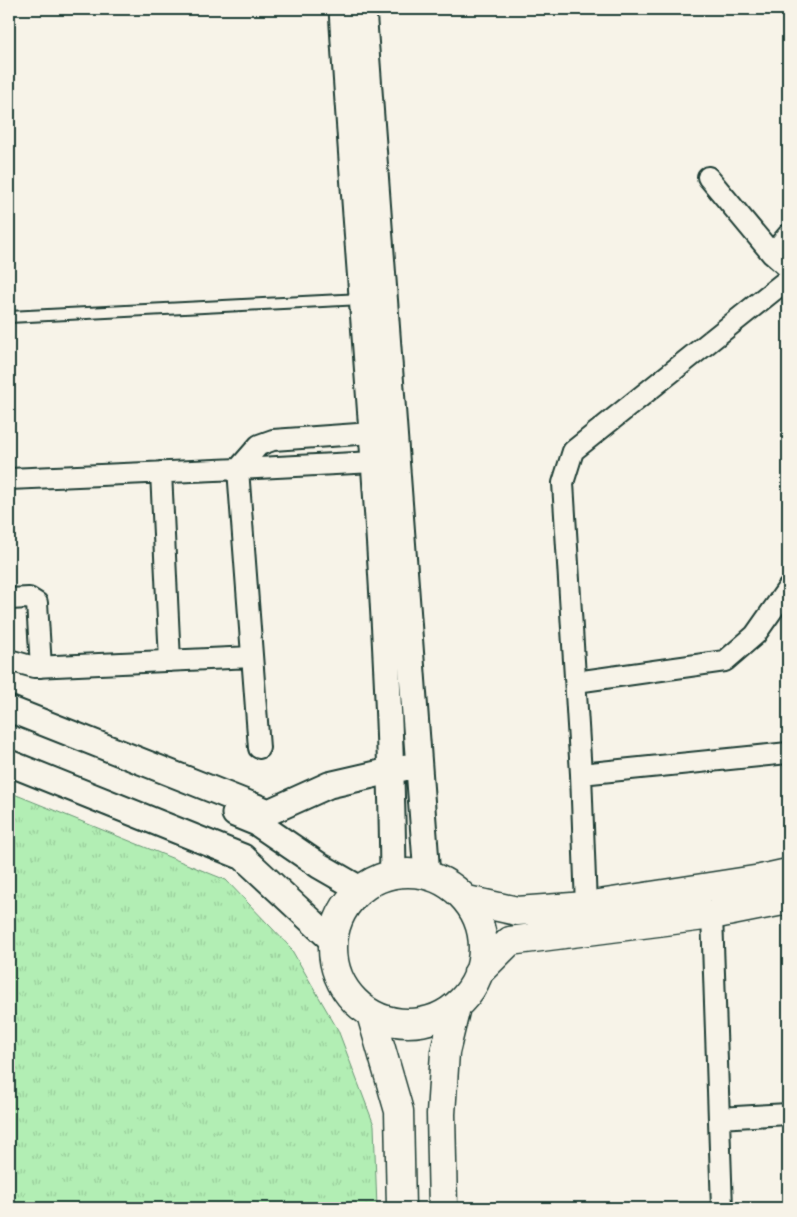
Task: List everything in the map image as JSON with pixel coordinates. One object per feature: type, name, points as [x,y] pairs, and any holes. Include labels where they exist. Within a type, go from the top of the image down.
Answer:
[{"type":"main road","points":[[416,872],[444,881],[467,900],[480,922],[483,956],[472,988],[456,1007],[423,1022],[400,1023],[371,1014],[348,996],[335,970],[332,940],[342,909],[360,889],[383,876],[416,872]]},
{"type":"main road","points":[[467,900],[517,911],[586,906],[788,873]]},
{"type":"main road","points":[[478,973],[510,940],[712,914],[788,900]]},
{"type":"main road","points":[[443,1208],[441,1114],[445,1052],[456,1007]]},
{"type":"main road","points":[[371,1014],[399,1111],[401,1208]]},
{"type":"street","points":[[342,9],[380,554],[392,770],[392,875]]},
{"type":"street","points":[[363,9],[427,876]]},
{"type":"street","points":[[708,177],[772,254],[788,268]]},
{"type":"street","points":[[772,254],[788,235]]},
{"type":"street","points":[[586,906],[576,682],[563,483],[573,451],[788,279]]},
{"type":"street","points":[[259,748],[238,469],[259,445],[273,440],[372,433]]},
{"type":"street","points":[[9,479],[374,462]]},
{"type":"street","points":[[160,472],[170,661]]},
{"type":"street","points":[[380,554],[404,552]]},
{"type":"street","points":[[576,682],[726,661],[755,635],[788,588]]},
{"type":"street","points":[[9,599],[29,598],[38,603],[41,667]]},
{"type":"street","points":[[9,660],[34,668],[252,657]]},
{"type":"street","points":[[9,709],[269,812],[329,785],[419,764]]},
{"type":"street","points":[[9,726],[257,823],[320,866],[360,889]]},
{"type":"street","points":[[581,774],[788,753]]},
{"type":"street","points":[[9,763],[243,857],[332,940]]},
{"type":"street","points":[[712,914],[722,1208]]},
{"type":"street","points":[[719,1118],[788,1114]]},
{"type":"lane","points":[[9,317],[363,299]]},
{"type":"green space","points":[[9,792],[226,880],[290,947],[338,1030],[374,1125],[377,1208],[9,1208]]}]
